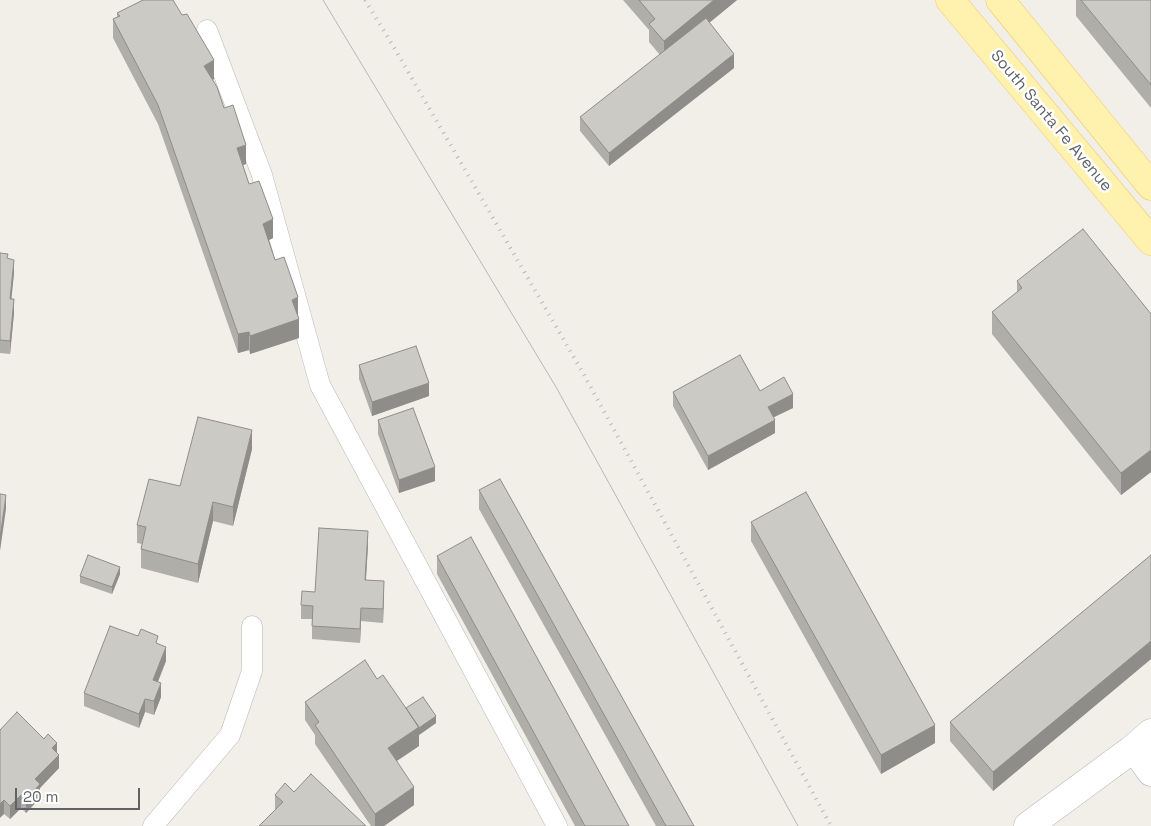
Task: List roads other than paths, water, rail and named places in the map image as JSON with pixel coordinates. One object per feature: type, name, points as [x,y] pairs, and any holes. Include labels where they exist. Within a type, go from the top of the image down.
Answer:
[{"type":"main road","name":"South Santa Fe Avenue","points":[[950,0],[1151,241]]},
{"type":"main road","points":[[1000,0],[1151,186]]},
{"type":"street","points":[[1028,826],[1142,740],[1151,772]]},
{"type":"lane","points":[[208,30],[262,175],[320,385],[557,826]]},
{"type":"lane","points":[[153,826],[230,735],[252,671],[252,626]]},
{"type":"tram line","points":[[323,0],[556,387],[798,826]]},
{"type":"railway","points":[[365,0],[583,373],[831,826]]}]
